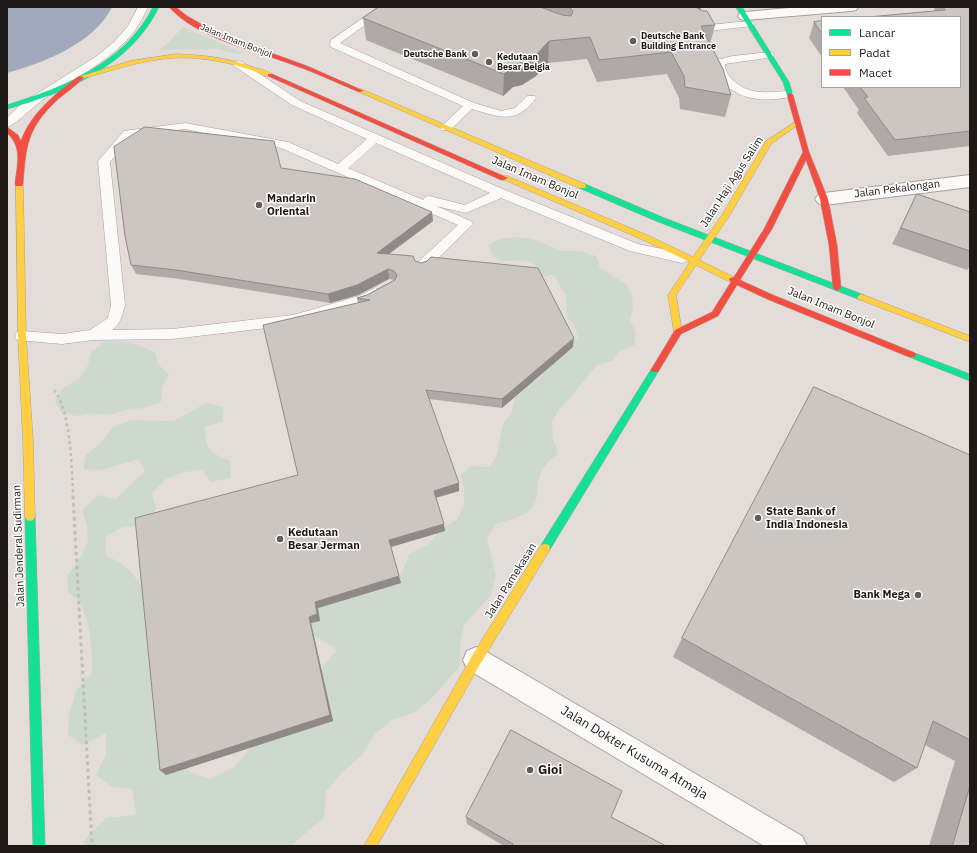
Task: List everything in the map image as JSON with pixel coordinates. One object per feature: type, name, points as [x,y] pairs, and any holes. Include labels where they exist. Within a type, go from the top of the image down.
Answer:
[{"type":"main road","points":[[7,107],[41,96],[80,77],[104,63],[128,45],[146,24],[156,7]]},
{"type":"main road","name":"Jalan Imam Bonjol","points":[[172,7],[181,16],[195,25],[244,46],[305,67],[652,216],[970,339]]},
{"type":"main road","points":[[744,16],[786,82],[806,152],[824,199],[834,245],[838,288]]},
{"type":"main road","name":"Jalan Imam Bonjol","points":[[80,77],[119,65],[152,59],[190,56],[215,58],[238,64],[264,73],[474,165],[644,237],[770,296],[970,378]]},
{"type":"main road","name":"Jalan Jenderal Sudirman","points":[[39,846],[28,456],[22,336],[20,184],[22,150],[32,126],[48,104],[80,77]]},
{"type":"main road","name":"Jalan Haji Agus Salim","points":[[694,261],[710,239],[768,143],[797,123]]},
{"type":"main road","points":[[7,129],[16,138],[22,150]]},
{"type":"main road","points":[[694,261],[672,295],[678,332],[715,314],[768,229],[806,152]]},
{"type":"main road","name":"Jalan Pamekasan","points":[[370,846],[476,660],[678,332]]},
{"type":"street","points":[[744,16],[851,7]]},
{"type":"street","name":"Jalan Pekalongan","points":[[824,199],[970,181]]},
{"type":"street","name":"Jalan Dokter Kusuma Atmaja","points":[[476,660],[792,846]]},
{"type":"lane","points":[[7,124],[25,107],[116,46],[136,23],[144,7]]},
{"type":"lane","points":[[384,7],[335,42],[335,45],[469,106],[501,114],[519,111],[531,98]]},
{"type":"lane","points":[[699,29],[744,16]]},
{"type":"lane","points":[[769,55],[720,62],[719,68],[721,73],[734,89],[748,95],[789,94]]},
{"type":"lane","points":[[238,64],[296,103],[501,193],[635,248],[694,261]]},
{"type":"lane","points":[[446,128],[469,106]]},
{"type":"lane","points":[[92,335],[114,321],[118,305],[104,161],[128,134],[185,126],[284,145],[467,224],[422,266]]},
{"type":"lane","points":[[339,169],[376,137]]},
{"type":"lane","points":[[399,194],[466,209],[501,193]]},
{"type":"lane","points":[[22,336],[62,339],[92,335],[172,334],[293,320],[363,300],[383,289]]},
{"type":"path","points":[[23,358],[60,396],[70,440],[92,846]]},
{"type":"shaded area","points":[[183,27],[243,53],[239,54],[216,49],[158,50],[167,44]]},
{"type":"shaded area","points":[[517,237],[533,239],[562,251],[580,251],[596,256],[600,268],[626,284],[632,295],[633,308],[630,320],[636,333],[634,345],[620,351],[612,361],[597,365],[559,409],[552,422],[553,438],[558,454],[544,467],[540,474],[537,498],[533,506],[523,515],[496,524],[487,539],[496,576],[491,595],[464,625],[460,645],[460,666],[431,699],[413,713],[392,720],[375,734],[362,755],[343,772],[326,791],[324,818],[290,846],[84,846],[85,839],[106,818],[136,815],[132,789],[112,787],[96,775],[106,754],[106,733],[83,745],[68,735],[69,714],[76,691],[92,672],[91,647],[87,621],[81,605],[68,592],[67,576],[80,558],[88,541],[87,525],[82,510],[98,495],[116,499],[145,471],[139,459],[101,470],[83,469],[86,455],[102,442],[113,427],[131,420],[173,421],[206,403],[224,407],[222,422],[205,427],[205,435],[210,450],[218,456],[231,461],[230,478],[211,482],[202,470],[184,472],[166,479],[152,493],[156,509],[140,526],[123,527],[106,537],[105,555],[125,566],[137,579],[145,593],[189,747],[188,771],[210,779],[234,767],[251,748],[263,726],[312,687],[323,666],[337,650],[320,639],[299,630],[288,614],[384,584],[402,573],[409,554],[429,544],[440,530],[457,520],[464,505],[464,489],[460,475],[471,466],[490,467],[497,454],[503,424],[512,411],[515,397],[522,384],[540,379],[562,345],[578,339],[575,327],[567,317],[566,295],[559,285],[555,275],[537,277],[540,269],[533,264],[522,261],[500,260],[492,253],[488,245],[501,239]]},
{"type":"shaded area","points":[[105,341],[131,344],[155,352],[158,364],[169,374],[162,387],[161,402],[144,408],[126,410],[109,415],[93,413],[76,416],[61,412],[55,401],[63,388],[80,378],[88,365],[91,352]]},
{"type":"water","points":[[7,7],[112,7],[104,20],[93,31],[67,50],[36,64],[7,73]]},
{"type":"building","points":[[379,7],[540,7],[562,15],[571,16],[573,11],[567,7],[698,7],[697,8],[703,11],[707,11],[715,25],[701,26],[723,69],[731,95],[685,87],[684,76],[671,52],[599,60],[590,37],[549,41],[537,54],[514,65],[504,74],[363,18]]},
{"type":"building","points":[[943,7],[970,7],[970,131],[895,140],[864,98],[868,97],[861,88],[961,88],[961,16],[879,16],[945,10]]},
{"type":"building","points":[[821,21],[821,32],[814,22]]},
{"type":"building","points":[[145,127],[274,141],[281,168],[355,179],[432,212],[377,253],[413,256],[415,261],[421,263],[427,261],[431,257],[538,268],[574,338],[502,399],[426,390],[459,483],[434,491],[444,524],[389,540],[399,576],[315,602],[317,614],[309,617],[330,715],[160,770],[135,518],[298,475],[263,325],[370,300],[357,298],[367,295],[395,280],[397,275],[394,271],[388,269],[357,285],[328,294],[176,270],[131,265],[125,236],[114,147]]},
{"type":"building","points":[[917,194],[970,212],[970,251],[901,228]]},
{"type":"building","points":[[814,387],[970,455],[970,740],[933,721],[917,768],[682,638]]},
{"type":"building","name":"Gioi","points":[[511,730],[622,791],[611,817],[666,846],[512,846],[513,844],[466,817]]},
{"type":"building","points":[[970,786],[970,846],[954,846],[953,845]]},
{"type":"traffic: fast","points":[[7,107],[65,86],[101,67],[118,55],[133,41],[146,26],[156,7]]},
{"type":"traffic: fast","points":[[739,7],[786,82],[790,95]]},
{"type":"traffic: fast","points":[[582,186],[659,219],[861,297]]},
{"type":"traffic: fast","points":[[912,355],[970,378]]},
{"type":"traffic: fast","points":[[545,548],[655,370]]},
{"type":"traffic: fast","points":[[30,517],[39,846]]},
{"type":"traffic: slow","points":[[81,77],[130,63],[153,58],[176,56],[198,56],[221,59],[270,75]]},
{"type":"traffic: slow","points":[[361,91],[582,186]]},
{"type":"traffic: slow","points":[[678,332],[672,295],[725,216],[768,143],[797,123]]},
{"type":"traffic: slow","points":[[504,178],[644,237],[733,280]]},
{"type":"traffic: slow","points":[[19,184],[22,336],[28,441],[30,517]]},
{"type":"traffic: slow","points":[[861,297],[970,339]]},
{"type":"traffic: slow","points":[[370,846],[476,660],[545,548]]},
{"type":"traffic: jam","points":[[172,7],[185,18],[217,35],[305,67],[361,91]]},
{"type":"traffic: jam","points":[[270,75],[504,178]]},
{"type":"traffic: jam","points":[[19,184],[22,150],[31,128],[45,109],[81,77]]},
{"type":"traffic: jam","points":[[655,370],[678,332],[715,314],[768,229],[806,152],[790,95]]},
{"type":"traffic: jam","points":[[7,129],[16,137],[22,150]]},
{"type":"traffic: jam","points":[[806,152],[824,199],[833,245],[837,288]]},
{"type":"traffic: jam","points":[[733,280],[770,297],[912,355]]},
{"type":"place","name":"Deutsche Bank Building Entrance","points":[[633,41]]},
{"type":"place","name":"Deutsche Bank","points":[[475,54]]},
{"type":"place","name":"Kedutaan Besar Belgia","points":[[489,62]]},
{"type":"place","name":"Mandarin Oriental","points":[[259,205]]},
{"type":"place","name":"State Bank of India Indonesia","points":[[758,518]]},
{"type":"place","name":"Kedutaan Besar Jerman","points":[[280,539]]},
{"type":"place","name":"Bank Mega","points":[[918,595]]},
{"type":"place","name":"Gioi","points":[[530,770]]}]
